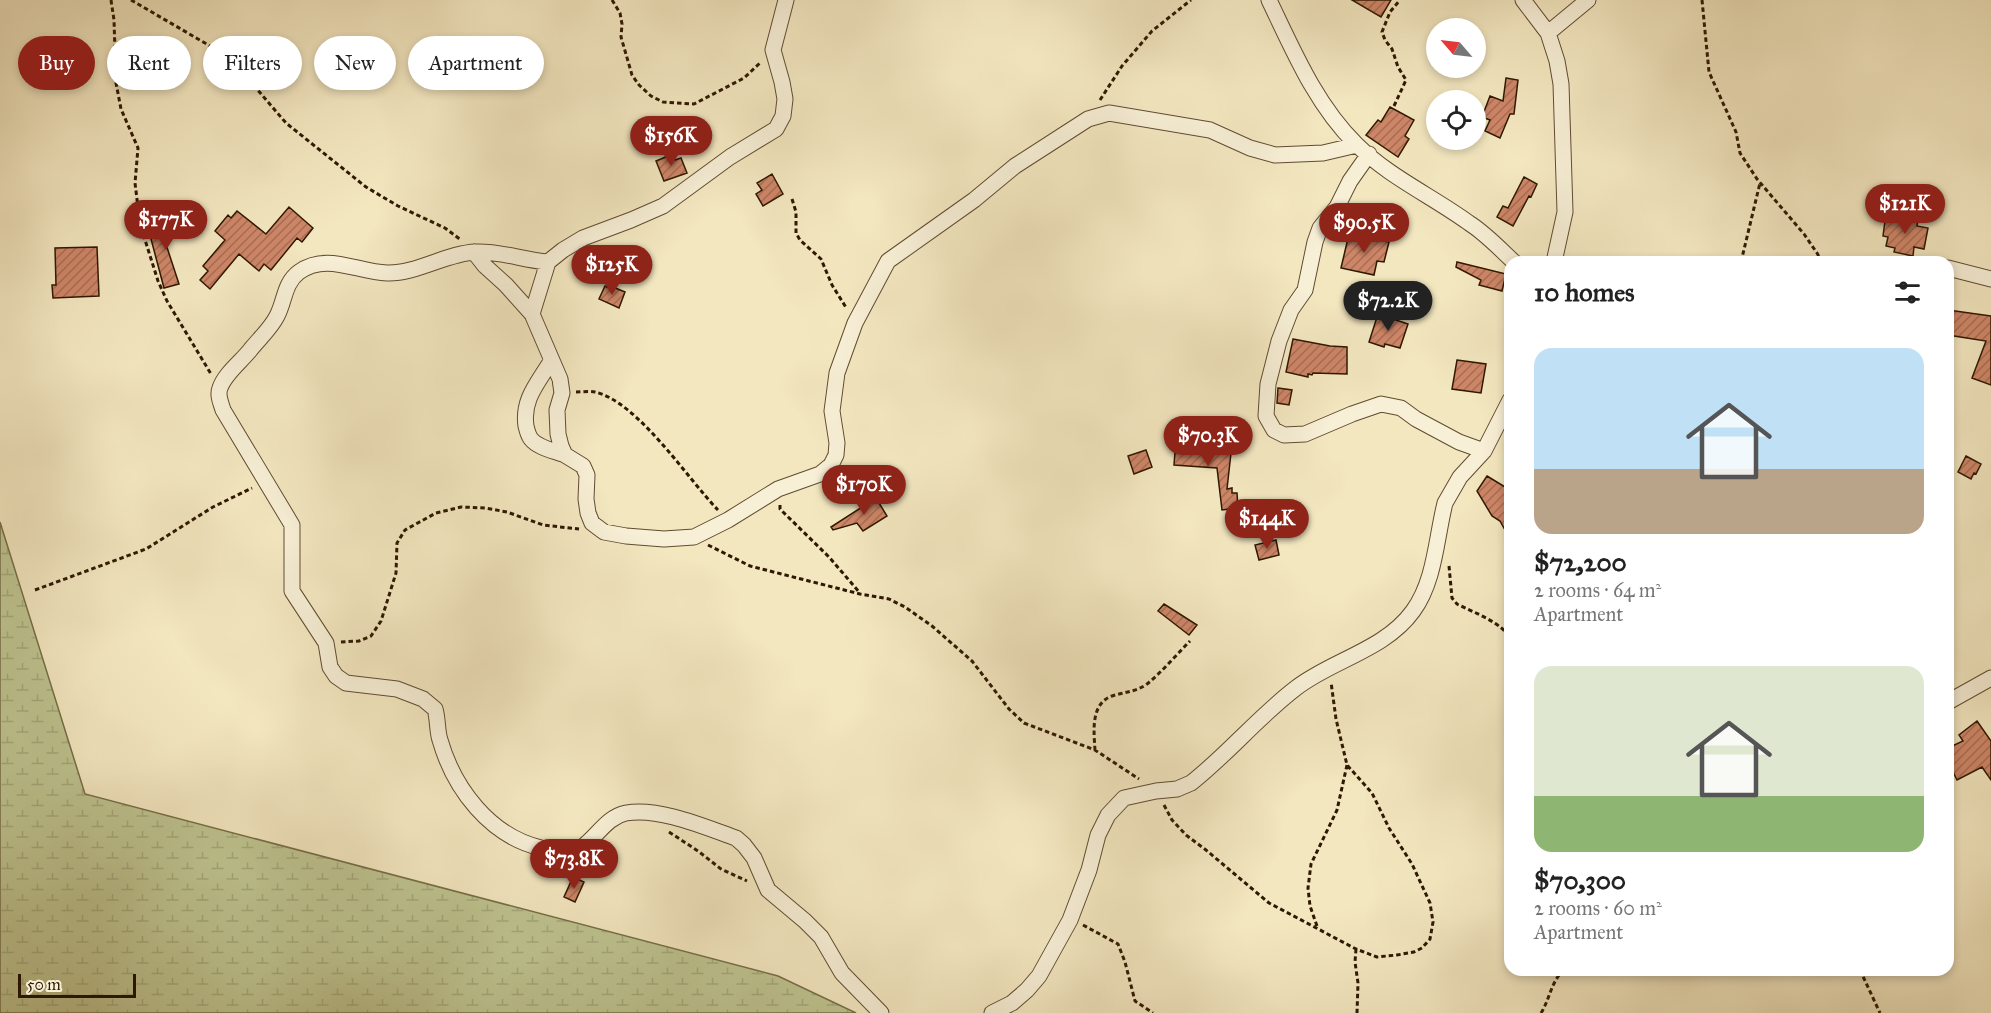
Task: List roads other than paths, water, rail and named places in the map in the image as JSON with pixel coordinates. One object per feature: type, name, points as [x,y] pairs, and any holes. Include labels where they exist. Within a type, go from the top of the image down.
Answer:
[{"type":"street","points":[[532,314],[548,262],[563,250],[583,238],[663,206],[730,157],[776,129],[783,116],[785,99],[773,50],[786,0]]},
{"type":"street","points":[[1269,0],[1309,81],[1331,116],[1363,150],[1414,188],[1471,224],[1507,256]]},
{"type":"street","points":[[1523,0],[1548,33],[1557,61],[1561,84],[1565,212],[1555,256]]},
{"type":"street","points":[[1548,33],[1588,0]]},
{"type":"street","points":[[551,361],[528,399],[524,414],[527,432],[537,444],[565,455],[583,466],[587,475],[586,499],[592,523],[604,532],[626,536],[664,539],[694,537],[728,520],[778,489],[820,474],[831,465],[836,455],[837,443],[832,411],[837,373],[855,323],[888,261],[974,200],[1015,166],[1088,119],[1109,113],[1210,130],[1250,148],[1275,155],[1363,150]]},
{"type":"street","points":[[1363,150],[1337,207],[1320,228],[1305,290],[1291,310],[1279,341],[1268,384],[1266,416],[1274,430],[1284,435],[1305,434],[1381,404],[1401,408],[1416,419],[1459,442],[1484,451]]},
{"type":"street","points":[[548,262],[504,254],[472,252],[387,273],[324,262],[307,267],[296,274],[287,285],[282,307],[275,319],[219,388],[219,398],[223,410],[293,530],[292,591],[326,643],[330,667],[336,676],[346,683],[397,689],[423,699],[435,709],[440,739],[457,782],[466,796],[491,822],[509,836],[525,845],[567,853],[579,849],[610,820],[624,813],[648,811],[736,838],[754,858],[768,890],[821,937],[842,973],[881,1013]]},
{"type":"street","points":[[472,252],[532,314],[560,379],[562,393],[557,410],[558,434],[565,455]]},
{"type":"street","points":[[1954,270],[1991,279]]},
{"type":"street","points":[[992,1013],[1012,1003],[1033,983],[1070,920],[1089,870],[1098,834],[1108,815],[1124,798],[1177,789],[1191,783],[1295,689],[1330,667],[1368,648],[1403,623],[1413,611],[1427,583],[1445,503],[1460,477],[1484,451],[1504,412]]},
{"type":"street","points":[[1954,699],[1991,678]]}]
